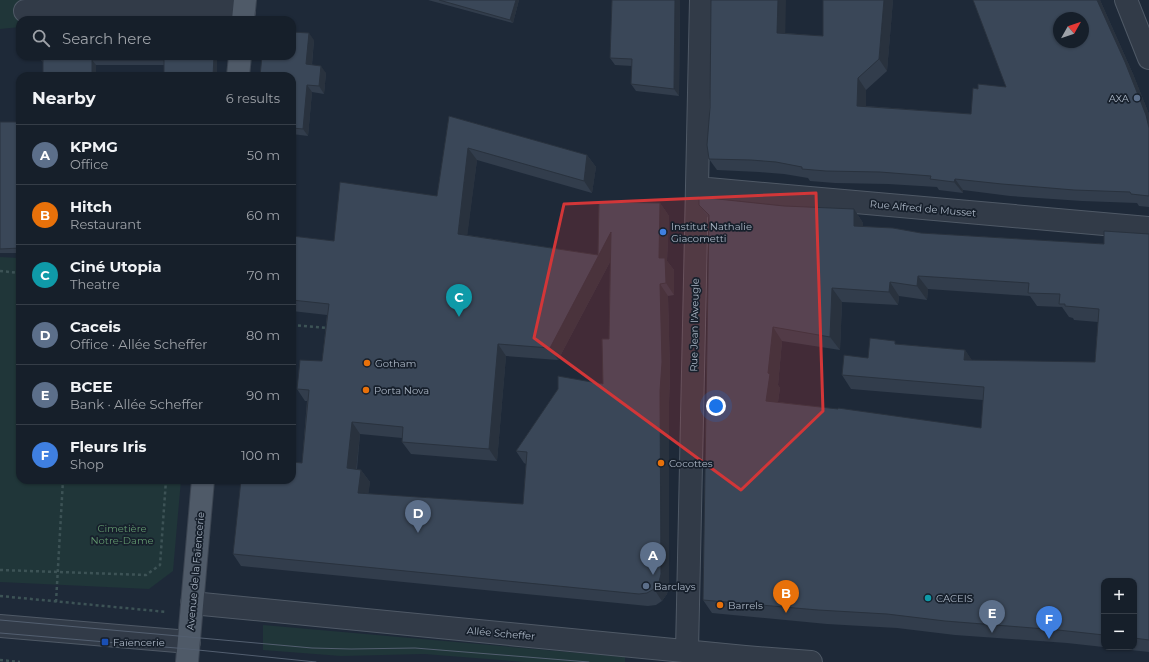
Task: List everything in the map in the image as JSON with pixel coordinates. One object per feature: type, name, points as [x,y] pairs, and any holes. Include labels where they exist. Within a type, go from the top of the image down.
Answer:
[{"type":"main road","points":[[238,72],[240,60]]},
{"type":"main road","name":"Avenue de la Faïencerie","points":[[188,652],[183,608],[202,484]]},
{"type":"street","name":"Rue Jean l'Aveugle","points":[[687,651],[700,0]]},
{"type":"street","points":[[1126,0],[1149,58]]},
{"type":"street","points":[[24,11],[244,10]]},
{"type":"street","name":"Rue Alfred de Musset","points":[[697,188],[1149,228]]},
{"type":"street","name":"Allée Scheffer","points":[[183,608],[811,662]]},
{"type":"street","points":[[0,626],[188,652]]},
{"type":"path","points":[[0,271],[16,273]]},
{"type":"path","points":[[296,325],[328,328]]},
{"type":"path","points":[[56,602],[63,484]]},
{"type":"path","points":[[0,570],[146,576],[160,565],[166,484]]},
{"type":"path","points":[[0,596],[56,602],[183,608]]},
{"type":"path","points":[[0,660],[20,662]]},
{"type":"highlighted area","points":[[816,193],[823,411],[741,490],[534,338],[564,204]]},
{"type":"green space","points":[[0,0],[24,0],[24,16],[16,16],[16,27],[0,29]]},
{"type":"green space","name":"Cimetière Notre-Dame","points":[[0,257],[16,258],[16,484],[181,484],[173,571],[149,589],[0,582]]},
{"type":"green space","points":[[263,625],[625,657],[625,662],[525,662],[424,654],[341,656],[263,650]]},
{"type":"building","points":[[439,0],[516,0],[510,20]]},
{"type":"building","points":[[612,0],[675,0],[674,89],[631,84],[632,59],[610,58]]},
{"type":"building","points":[[711,0],[778,0],[777,33],[823,36],[823,0],[884,0],[879,59],[858,78],[857,106],[971,114],[973,88],[978,89],[978,84],[1006,87],[973,0],[1097,0],[1125,62],[1146,115],[1149,128],[1149,196],[1131,194],[1130,192],[1074,190],[955,179],[954,182],[930,179],[931,176],[880,172],[802,169],[802,167],[776,162],[709,159],[707,145],[710,108]]},
{"type":"building","points":[[296,32],[309,33],[306,64],[321,66],[319,86],[307,85],[303,129],[296,128],[296,72],[260,72],[262,60],[296,60]]},
{"type":"building","points":[[43,60],[92,60],[92,72],[43,72]]},
{"type":"building","points":[[164,60],[214,60],[213,72],[164,72]]},
{"type":"building","points":[[449,116],[587,155],[584,181],[468,148],[458,234],[598,255],[599,202],[660,203],[659,258],[665,258],[666,283],[660,284],[662,362],[660,391],[661,574],[659,582],[654,589],[647,593],[639,594],[233,554],[241,484],[296,484],[296,462],[302,463],[309,390],[297,389],[300,360],[322,361],[329,304],[296,300],[296,236],[334,241],[340,182],[437,196]],"holes":[[[611,232],[609,339],[602,339],[603,384],[558,376],[558,389],[516,451],[527,452],[523,504],[358,493],[361,470],[347,468],[352,422],[403,427],[402,442],[489,449],[498,344],[550,348]]]},
{"type":"building","points":[[0,122],[16,122],[16,248],[0,249]]},
{"type":"building","points":[[699,197],[784,206],[854,209],[854,226],[893,228],[921,233],[1104,244],[1104,231],[1149,234],[1149,640],[1137,638],[1137,578],[1101,578],[1101,635],[945,621],[887,614],[818,610],[703,600],[709,215],[699,205]],"holes":[[[918,276],[1029,283],[1028,293],[1060,294],[1059,304],[1065,304],[1065,306],[1099,309],[1095,362],[964,360],[965,350],[895,344],[895,341],[870,338],[868,358],[844,355],[842,375],[984,387],[981,428],[838,408],[766,401],[770,374],[768,373],[773,327],[830,337],[832,288],[889,292],[890,282],[917,286]]]},
{"type":"tram line","points":[[0,620],[312,648],[415,648],[589,662]]},
{"type":"tram line","points":[[0,633],[188,649],[316,662]]},
{"type":"place","name":"AXA","points":[[1137,98]]},
{"type":"place","name":"Institut Nathalie Giacometti","points":[[663,232]]},
{"type":"place","name":"Ciné Utopia","points":[[459,317]]},
{"type":"place","name":"Gotham","points":[[367,363]]},
{"type":"place","name":"Porta Nova","points":[[366,390]]},
{"type":"place","name":"Cocottes","points":[[661,463]]},
{"type":"place","name":"Caceis","points":[[418,533]]},
{"type":"place","name":"KPMG","points":[[653,575]]},
{"type":"place","name":"Barclays","points":[[646,586]]},
{"type":"place","name":"CACEIS","points":[[928,598]]},
{"type":"place","name":"Barrels","points":[[720,605]]},
{"type":"place","name":"Hitch","points":[[786,613]]},
{"type":"place","name":"BCEE","points":[[992,633]]},
{"type":"place","name":"Fleurs Iris","points":[[1049,639]]},
{"type":"place","name":"Faïencerie","points":[[105,642]]}]
